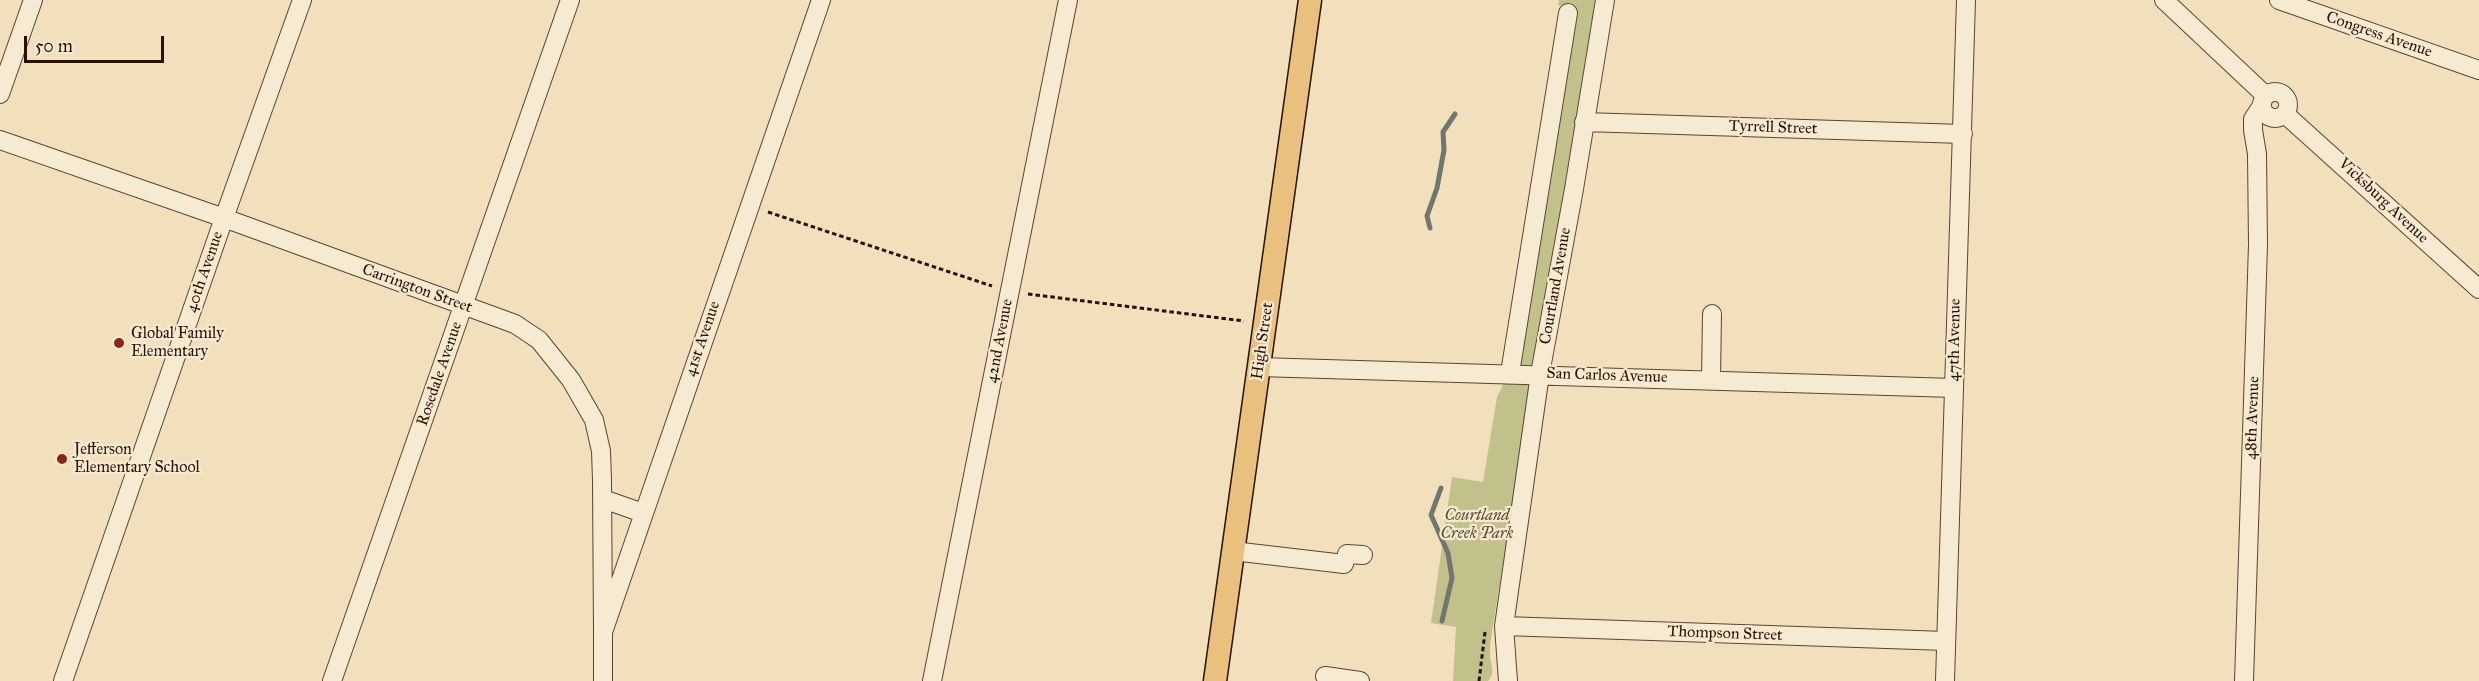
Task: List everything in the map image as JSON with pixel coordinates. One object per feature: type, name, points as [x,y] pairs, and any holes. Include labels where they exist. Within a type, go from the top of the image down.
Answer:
[{"type":"main road","name":"High Street","points":[[1215,681],[1310,0]]},
{"type":"street","points":[[0,94],[33,0]]},
{"type":"street","name":"40th Avenue","points":[[63,681],[302,0]]},
{"type":"street","name":"Rosedale Avenue","points":[[332,681],[570,0]]},
{"type":"street","name":"41st Avenue","points":[[603,681],[603,632],[821,0]]},
{"type":"street","name":"42nd Avenue","points":[[932,681],[1068,0]]},
{"type":"street","name":"Courtland Avenue","points":[[1508,681],[1504,626],[1540,374],[1605,0]]},
{"type":"street","name":"47th Avenue","points":[[1945,681],[1966,0]]},
{"type":"street","name":"Congress Avenue","points":[[2279,0],[2479,70]]},
{"type":"street","points":[[2169,1],[2263,101],[2273,91],[2282,93],[2288,101],[2283,115],[2265,136],[2257,154]]},
{"type":"street","name":"Courtland Avenue","points":[[1510,373],[1568,13]]},
{"type":"street","name":"48th Avenue","points":[[2244,681],[2258,245],[2257,154],[2253,119],[2263,101]]},
{"type":"street","name":"Vicksburg Avenue","points":[[2283,115],[2479,289]]},
{"type":"street","name":"Tyrrell Street","points":[[1584,122],[1963,134]]},
{"type":"street","name":"Carrington Street","points":[[0,140],[224,218],[515,324],[539,340],[571,380],[594,420],[601,451],[603,632]]},
{"type":"street","points":[[1711,379],[1712,314]]},
{"type":"street","name":"San Carlos Avenue","points":[[1259,367],[1954,388]]},
{"type":"street","points":[[603,499],[643,513]]},
{"type":"street","points":[[1233,551],[1344,564],[1347,554],[1363,555]]},
{"type":"street","name":"Thompson Street","points":[[1504,626],[1946,641]]},
{"type":"street","points":[[1324,676],[1360,681]]},
{"type":"green space","name":"Courtland Creek Park","points":[[1559,0],[1595,0],[1490,644],[1492,674],[1488,681],[1453,681],[1456,627],[1431,623],[1452,477],[1483,482],[1497,397],[1520,351],[1573,9],[1558,5]]},
{"type":"waterway","points":[[1430,228],[1427,216],[1437,188],[1444,150],[1443,132],[1455,114]]},
{"type":"waterway","points":[[1441,488],[1431,515],[1448,553],[1452,578],[1442,621]]},
{"type":"place","name":"Global Family Elementary","points":[[119,343]]},
{"type":"place","name":"Jefferson Elementary School","points":[[62,459]]}]
